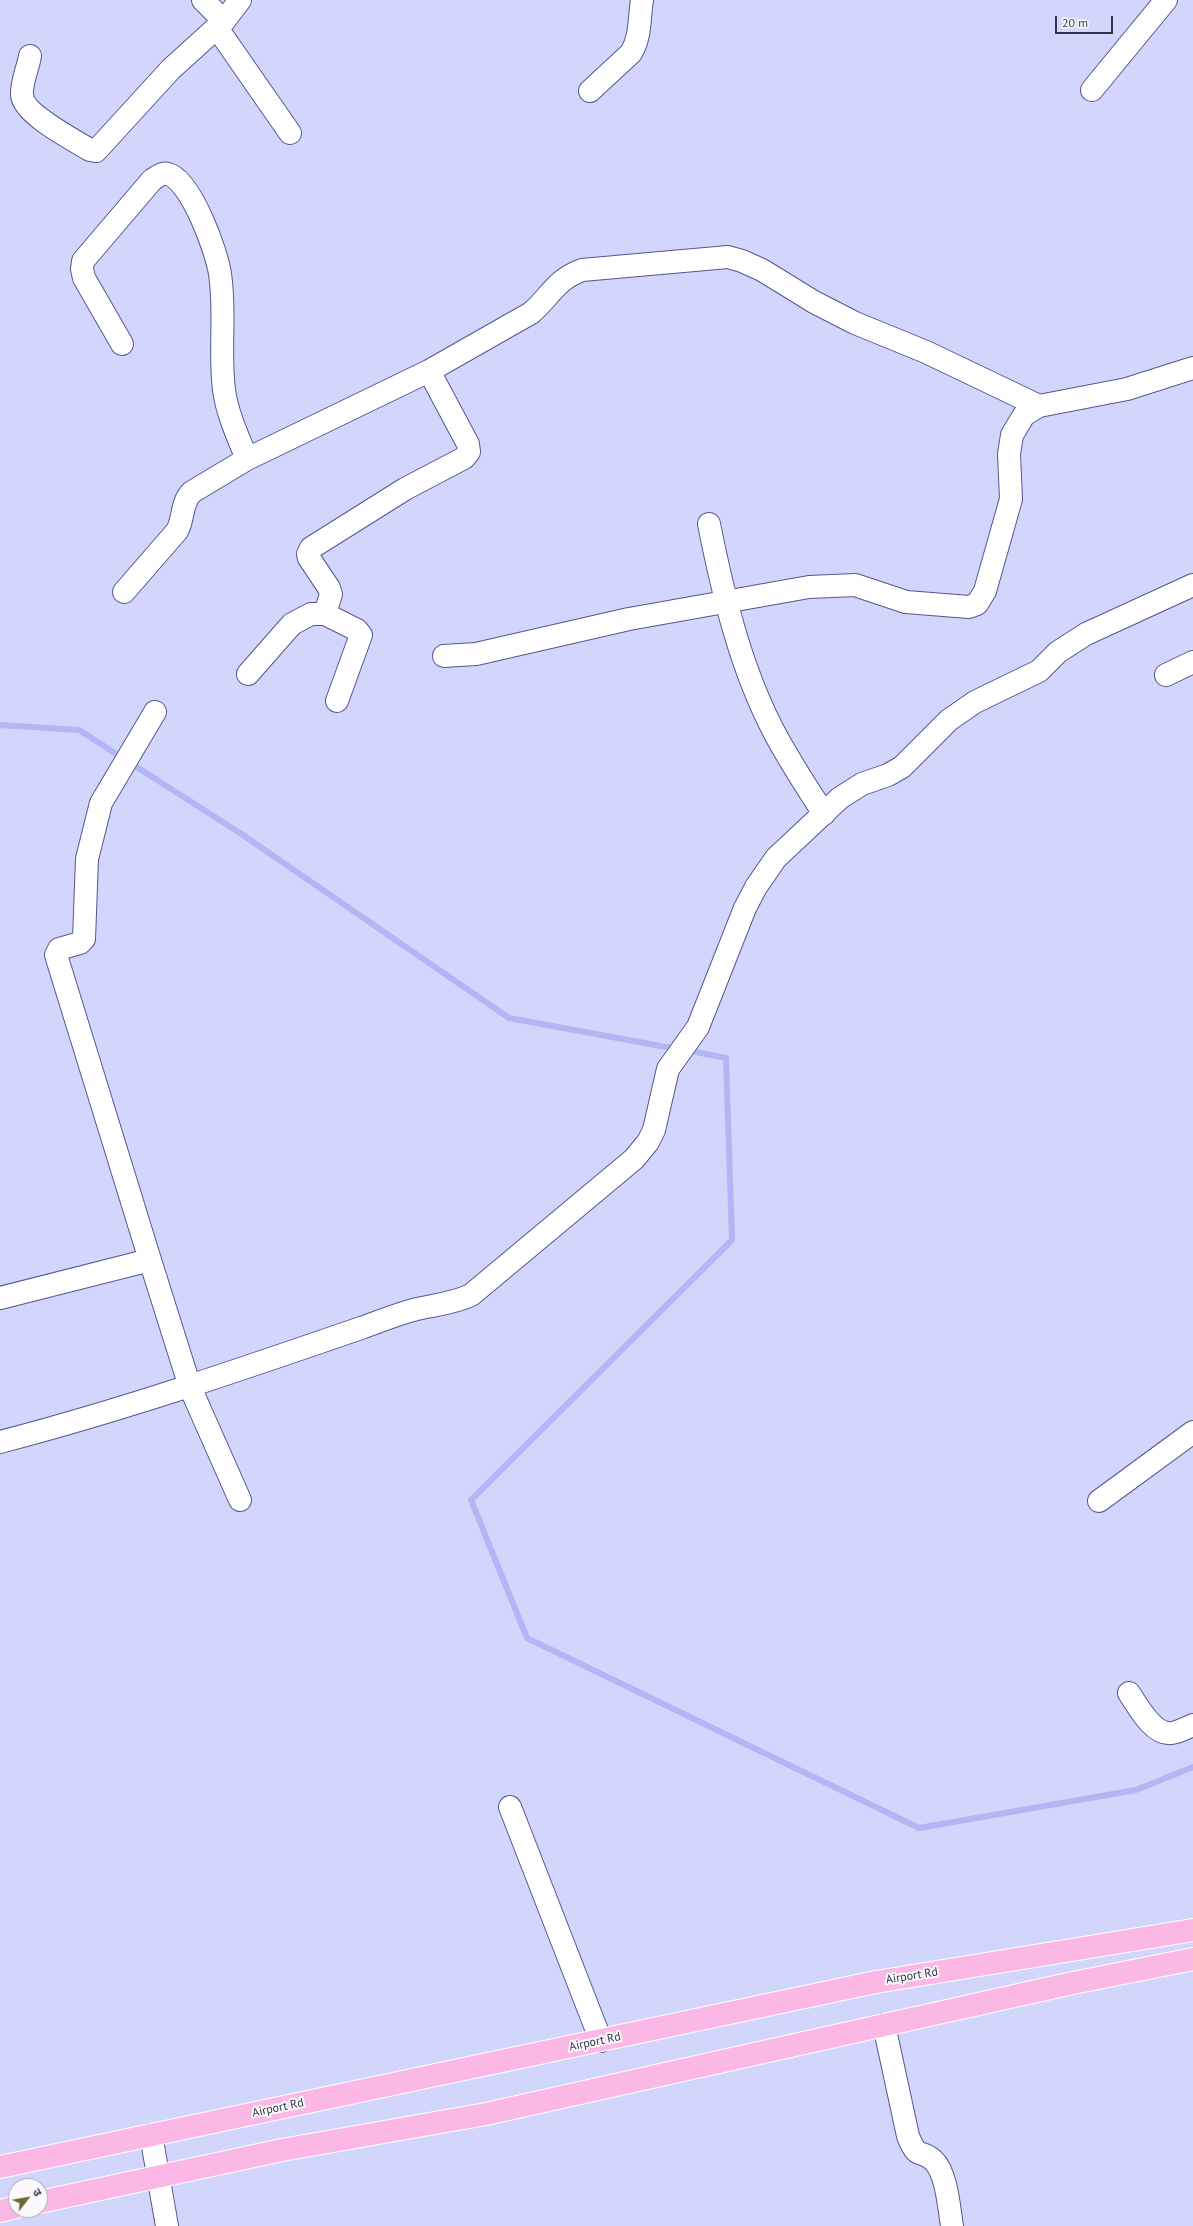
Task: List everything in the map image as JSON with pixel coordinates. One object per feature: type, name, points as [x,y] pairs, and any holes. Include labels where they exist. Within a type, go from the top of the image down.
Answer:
[{"type":"main road","name":"Airport Rd","points":[[0,2167],[876,1982],[1193,1930]]},
{"type":"main road","points":[[48,2200],[158,2175],[290,2149],[486,2114],[1068,1984],[1193,1959]]},
{"type":"street","points":[[203,0],[290,133]]},
{"type":"street","points":[[30,56],[22,92],[24,101],[39,118],[93,151],[99,149],[170,69],[220,24],[240,0]]},
{"type":"street","points":[[590,91],[631,53],[635,47],[639,34],[642,0]]},
{"type":"street","points":[[1092,90],[1166,0]]},
{"type":"street","points":[[122,344],[84,278],[82,269],[83,261],[152,180],[161,174],[167,174],[176,177],[187,190],[218,258],[223,305],[224,390],[247,459]]},
{"type":"street","points":[[124,592],[177,531],[181,524],[184,503],[188,495],[247,459],[429,370],[531,313],[545,300],[556,285],[568,275],[582,270],[700,258],[728,257],[742,261],[762,270],[814,302],[855,323],[926,352],[1039,406]]},
{"type":"street","points":[[444,656],[476,654],[628,618],[809,587],[855,585],[906,602],[969,607],[977,604],[985,591],[1011,499],[1009,454],[1012,435],[1024,415],[1039,406],[1127,388],[1193,368]]},
{"type":"street","points":[[325,614],[331,594],[329,588],[309,558],[311,548],[405,489],[464,458],[469,452],[468,444],[429,370]]},
{"type":"street","points":[[709,524],[726,602],[755,688],[773,730],[824,814]]},
{"type":"street","points":[[0,1442],[58,1427],[190,1387],[393,1316],[460,1300],[471,1295],[634,1159],[648,1142],[654,1130],[668,1069],[698,1027],[736,929],[756,887],[776,858],[840,798],[862,784],[888,775],[902,767],[949,720],[960,712],[976,702],[1039,671],[1070,643],[1193,585]]},
{"type":"street","points":[[248,674],[292,624],[311,614],[325,614],[357,630],[361,635],[337,701]]},
{"type":"street","points":[[1166,676],[1193,662]]},
{"type":"street","points":[[155,712],[101,803],[87,859],[84,938],[80,943],[59,949],[56,955],[190,1387],[240,1500]]},
{"type":"street","points":[[0,1298],[150,1260]]},
{"type":"street","points":[[1099,1501],[1193,1432]]},
{"type":"street","points":[[1129,1693],[1156,1728],[1168,1733],[1173,1733],[1193,1725]]},
{"type":"street","points":[[510,1807],[601,2041]]},
{"type":"street","points":[[884,2025],[908,2136],[914,2150],[934,2161],[941,2173],[946,2188],[952,2226]]},
{"type":"street","points":[[151,2135],[167,2226]]},
{"type":"waterway","points":[[0,725],[79,730],[243,835],[509,1018],[677,1049]]},
{"type":"waterway","points":[[686,1050],[726,1058],[732,1240],[471,1500],[527,1638],[919,1828],[1136,1790],[1193,1767]]}]
